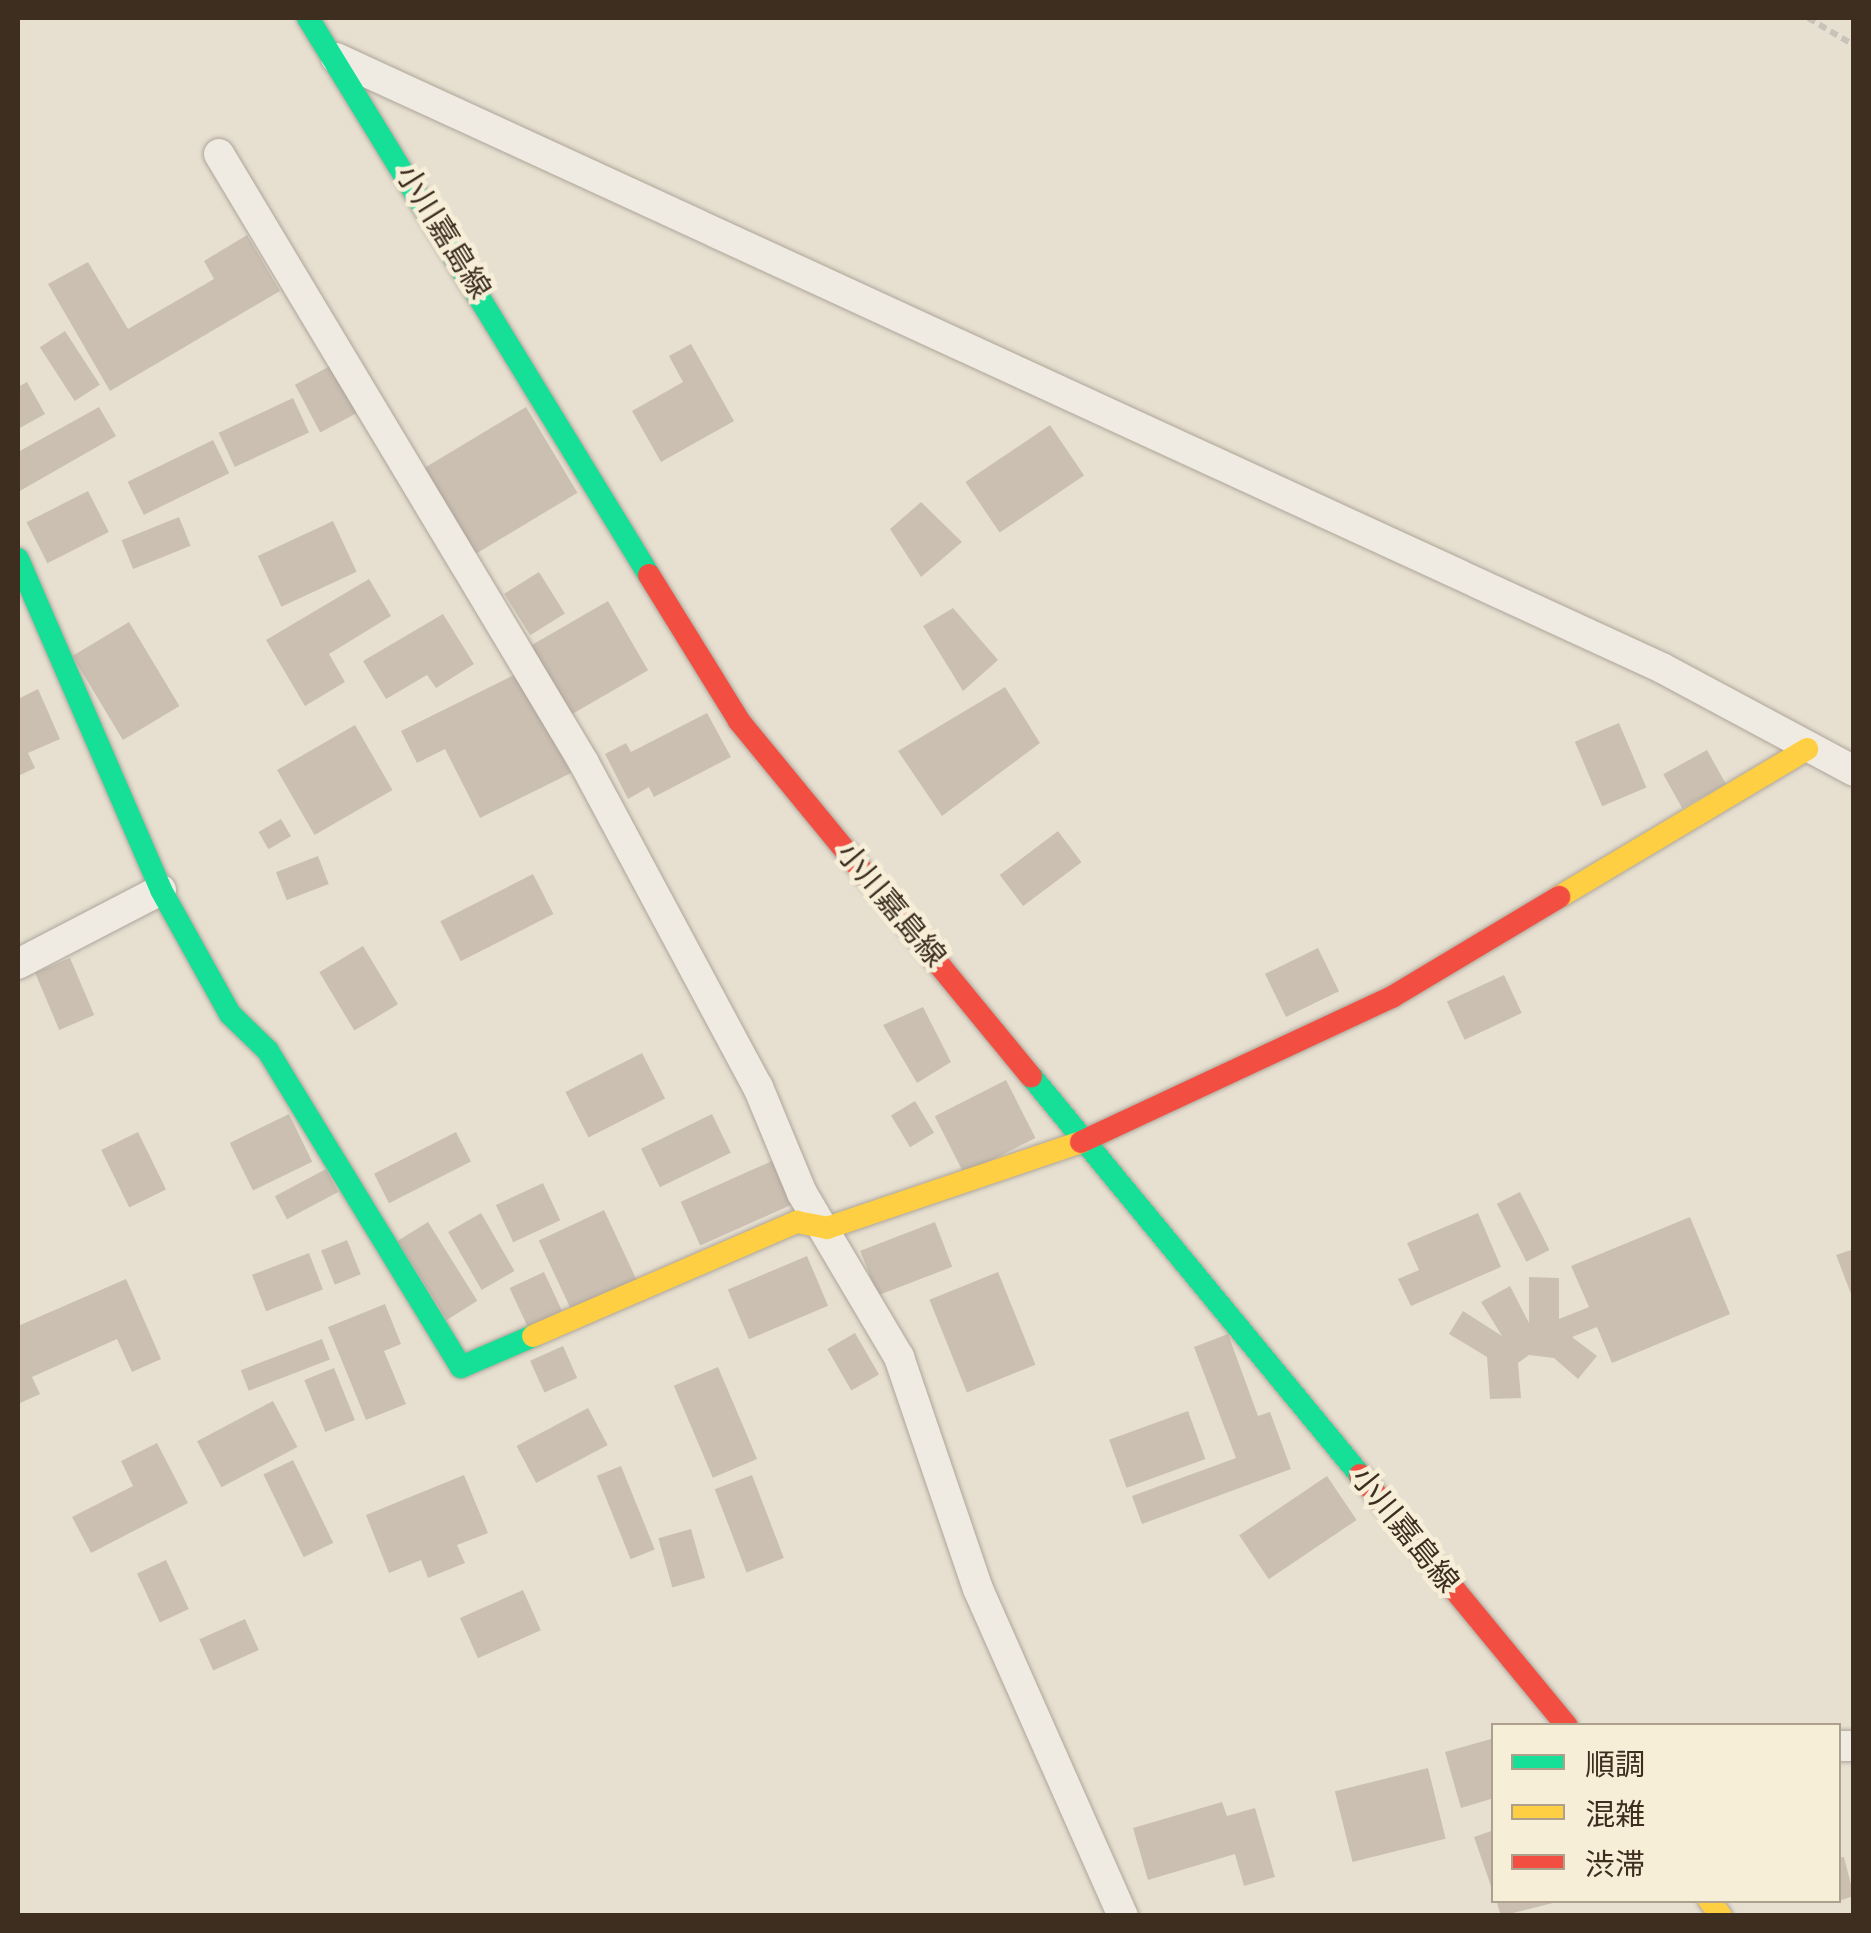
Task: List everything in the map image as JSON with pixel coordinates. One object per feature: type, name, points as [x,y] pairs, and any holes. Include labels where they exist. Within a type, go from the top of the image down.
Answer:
[{"type":"street","name":"小川嘉島線","points":[[309,18],[739,722],[1089,1139],[1565,1723]]},
{"type":"street","points":[[335,58],[1662,668],[1854,771]]},
{"type":"street","points":[[219,154],[584,763],[827,1228],[899,1357],[978,1589],[1124,1916]]},
{"type":"street","points":[[18,559],[161,890],[230,1014],[268,1051],[461,1368],[797,1222],[827,1228],[1089,1139],[1392,997],[1807,749]]},
{"type":"street","points":[[18,964],[161,890]]},
{"type":"path","points":[[1808,18],[1854,44]]},
{"type":"building","points":[[247,235],[280,291],[110,391],[48,284],[88,262],[128,329],[214,279],[204,261]]},
{"type":"building","points":[[65,331],[100,385],[75,401],[40,347]]},
{"type":"building","points":[[691,344],[734,421],[661,462],[632,411],[683,382],[669,356]]},
{"type":"building","points":[[332,365],[357,413],[320,432],[295,385]]},
{"type":"building","points":[[27,382],[45,414],[18,429],[18,387]]},
{"type":"building","points":[[293,398],[309,432],[235,467],[219,433]]},
{"type":"building","points":[[99,407],[116,436],[18,492],[18,452]]},
{"type":"building","points":[[526,407],[578,493],[472,556],[421,470]]},
{"type":"building","points":[[1050,425],[1084,476],[1000,533],[965,482]]},
{"type":"building","points":[[213,440],[229,473],[144,515],[128,482]]},
{"type":"building","points":[[88,491],[109,532],[47,563],[27,522]]},
{"type":"building","points":[[921,502],[962,542],[921,577],[890,529]]},
{"type":"building","points":[[179,517],[191,546],[133,569],[122,540]]},
{"type":"building","points":[[333,521],[357,572],[281,607],[258,556]]},
{"type":"building","points":[[539,572],[565,614],[530,635],[504,594]]},
{"type":"building","points":[[369,579],[391,616],[329,654],[345,682],[305,706],[266,640]]},
{"type":"building","points":[[608,601],[648,670],[571,715],[531,646]]},
{"type":"building","points":[[953,608],[998,660],[963,691],[923,626]]},
{"type":"building","points":[[443,614],[474,664],[436,688],[427,675],[386,699],[363,661]]},
{"type":"building","points":[[129,622],[179,706],[123,740],[72,656]]},
{"type":"building","points":[[520,672],[571,773],[480,818],[445,749],[417,763],[401,731]]},
{"type":"building","points":[[1005,687],[1040,743],[942,816],[898,751]]},
{"type":"building","points":[[38,689],[60,739],[28,753],[35,768],[18,776],[18,699]]},
{"type":"building","points":[[707,713],[731,757],[654,797],[649,787],[628,799],[605,754],[626,743],[631,752]]},
{"type":"building","points":[[1619,723],[1646,787],[1602,806],[1575,742]]},
{"type":"building","points":[[355,725],[393,790],[315,835],[277,770]]},
{"type":"building","points":[[1707,750],[1726,784],[1682,808],[1663,774]]},
{"type":"building","points":[[281,819],[291,836],[268,849],[258,832]]},
{"type":"building","points":[[1058,831],[1081,862],[1023,906],[1000,875]]},
{"type":"building","points":[[318,856],[329,884],[287,900],[276,872]]},
{"type":"building","points":[[533,874],[553,914],[461,961],[440,921]]},
{"type":"building","points":[[363,946],[398,1004],[354,1031],[319,972]]},
{"type":"building","points":[[1318,948],[1339,991],[1286,1017],[1265,974]]},
{"type":"building","points":[[70,958],[94,1015],[59,1030],[35,973]]},
{"type":"building","points":[[1504,975],[1522,1013],[1465,1040],[1447,1002]]},
{"type":"building","points":[[923,1007],[951,1062],[917,1083],[883,1025]]},
{"type":"building","points":[[642,1053],[665,1098],[589,1137],[565,1092]]},
{"type":"building","points":[[1006,1080],[1036,1138],[964,1174],[935,1116]]},
{"type":"building","points":[[915,1101],[934,1133],[910,1147],[891,1115]]},
{"type":"building","points":[[289,1114],[312,1162],[253,1191],[230,1143]]},
{"type":"building","points":[[712,1114],[731,1153],[660,1187],[641,1149]]},
{"type":"building","points":[[138,1132],[166,1190],[129,1207],[101,1150]]},
{"type":"building","points":[[456,1132],[471,1161],[389,1203],[374,1174]]},
{"type":"building","points":[[772,1161],[792,1205],[700,1246],[681,1202]]},
{"type":"building","points":[[326,1169],[338,1192],[287,1219],[275,1196]]},
{"type":"building","points":[[543,1183],[560,1220],[513,1242],[496,1205]]},
{"type":"building","points":[[1520,1192],[1550,1250],[1526,1262],[1497,1204]]},
{"type":"building","points":[[604,1210],[637,1281],[572,1311],[539,1240]]},
{"type":"building","points":[[481,1213],[514,1271],[482,1290],[448,1232]]},
{"type":"building","points":[[1478,1213],[1501,1267],[1411,1306],[1398,1279],[1419,1270],[1407,1243]]},
{"type":"building","points":[[1690,1217],[1730,1314],[1612,1363],[1597,1327],[1572,1337],[1597,1356],[1578,1379],[1554,1358],[1529,1355],[1518,1363],[1521,1398],[1490,1399],[1487,1357],[1449,1334],[1463,1311],[1502,1336],[1481,1302],[1510,1286],[1529,1323],[1529,1277],[1559,1278],[1559,1319],[1589,1307],[1571,1266]]},
{"type":"building","points":[[428,1222],[477,1301],[447,1320],[397,1241]]},
{"type":"building","points":[[935,1222],[952,1267],[878,1295],[860,1251]]},
{"type":"building","points":[[347,1240],[361,1274],[335,1285],[321,1250]]},
{"type":"building","points":[[1854,1249],[1854,1299],[1853,1299],[1836,1255]]},
{"type":"building","points":[[309,1253],[323,1289],[266,1311],[252,1275]]},
{"type":"building","points":[[807,1256],[828,1306],[749,1339],[728,1290]]},
{"type":"building","points":[[544,1272],[562,1311],[528,1327],[510,1288]]},
{"type":"building","points":[[998,1272],[1035,1365],[967,1392],[929,1300]]},
{"type":"building","points":[[126,1279],[161,1359],[132,1372],[117,1339],[32,1377],[40,1394],[18,1404],[18,1326]]},
{"type":"building","points":[[385,1304],[401,1344],[384,1351],[406,1404],[366,1420],[328,1327]]},
{"type":"building","points":[[855,1333],[879,1375],[851,1391],[827,1349]]},
{"type":"building","points":[[1228,1334],[1258,1416],[1270,1412],[1291,1469],[1142,1524],[1132,1496],[1236,1458],[1194,1347]]},
{"type":"building","points":[[322,1339],[330,1360],[249,1391],[241,1370]]},
{"type":"building","points":[[563,1346],[577,1378],[544,1393],[530,1361]]},
{"type":"building","points":[[718,1367],[757,1459],[713,1478],[674,1386]]},
{"type":"building","points":[[334,1368],[355,1420],[325,1432],[304,1380]]},
{"type":"building","points":[[273,1401],[297,1447],[221,1487],[197,1441]]},
{"type":"building","points":[[588,1408],[608,1445],[536,1483],[516,1446]]},
{"type":"building","points":[[1188,1411],[1205,1459],[1127,1488],[1109,1440]]},
{"type":"building","points":[[157,1443],[188,1503],[91,1553],[72,1517],[133,1486],[121,1461]]},
{"type":"building","points":[[293,1460],[333,1543],[304,1557],[263,1474]]},
{"type":"building","points":[[621,1466],[655,1549],[631,1559],[597,1476]]},
{"type":"building","points":[[464,1475],[488,1533],[457,1545],[465,1563],[428,1578],[421,1560],[389,1573],[366,1515]]},
{"type":"building","points":[[752,1475],[784,1558],[747,1572],[715,1489]]},
{"type":"building","points":[[1327,1476],[1357,1520],[1269,1579],[1239,1535]]},
{"type":"building","points":[[691,1529],[705,1578],[672,1587],[658,1538]]},
{"type":"building","points":[[166,1560],[189,1609],[160,1622],[137,1574]]},
{"type":"building","points":[[523,1590],[541,1630],[478,1658],[460,1618]]},
{"type":"building","points":[[245,1619],[259,1650],[213,1670],[199,1639]]},
{"type":"building","points":[[1491,1739],[1491,1799],[1461,1808],[1445,1752]]},
{"type":"building","points":[[1428,1768],[1446,1839],[1353,1862],[1335,1791]]},
{"type":"building","points":[[1222,1802],[1227,1816],[1255,1808],[1275,1877],[1244,1886],[1235,1854],[1148,1880],[1133,1828]]},
{"type":"building","points":[[1491,1831],[1491,1886],[1474,1837]]},
{"type":"building","points":[[1844,1857],[1854,1896],[1841,1900]]},
{"type":"building","points":[[1497,1903],[1553,1903],[1501,1916]]},
{"type":"traffic: fast","points":[[308,18],[649,575]]},
{"type":"traffic: fast","points":[[18,559],[161,890],[230,1014],[268,1051],[461,1367],[533,1336]]},
{"type":"traffic: fast","points":[[1031,1076],[1360,1475]]},
{"type":"traffic: slow","points":[[1559,897],[1807,749]]},
{"type":"traffic: slow","points":[[533,1336],[797,1222],[827,1228],[1081,1142]]},
{"type":"traffic: slow","points":[[1711,1903],[1721,1916]]},
{"type":"traffic: jam","points":[[649,575],[739,721],[1031,1076]]},
{"type":"traffic: jam","points":[[1081,1142],[1392,997],[1559,897]]},
{"type":"traffic: jam","points":[[1360,1475],[1565,1723]]}]
